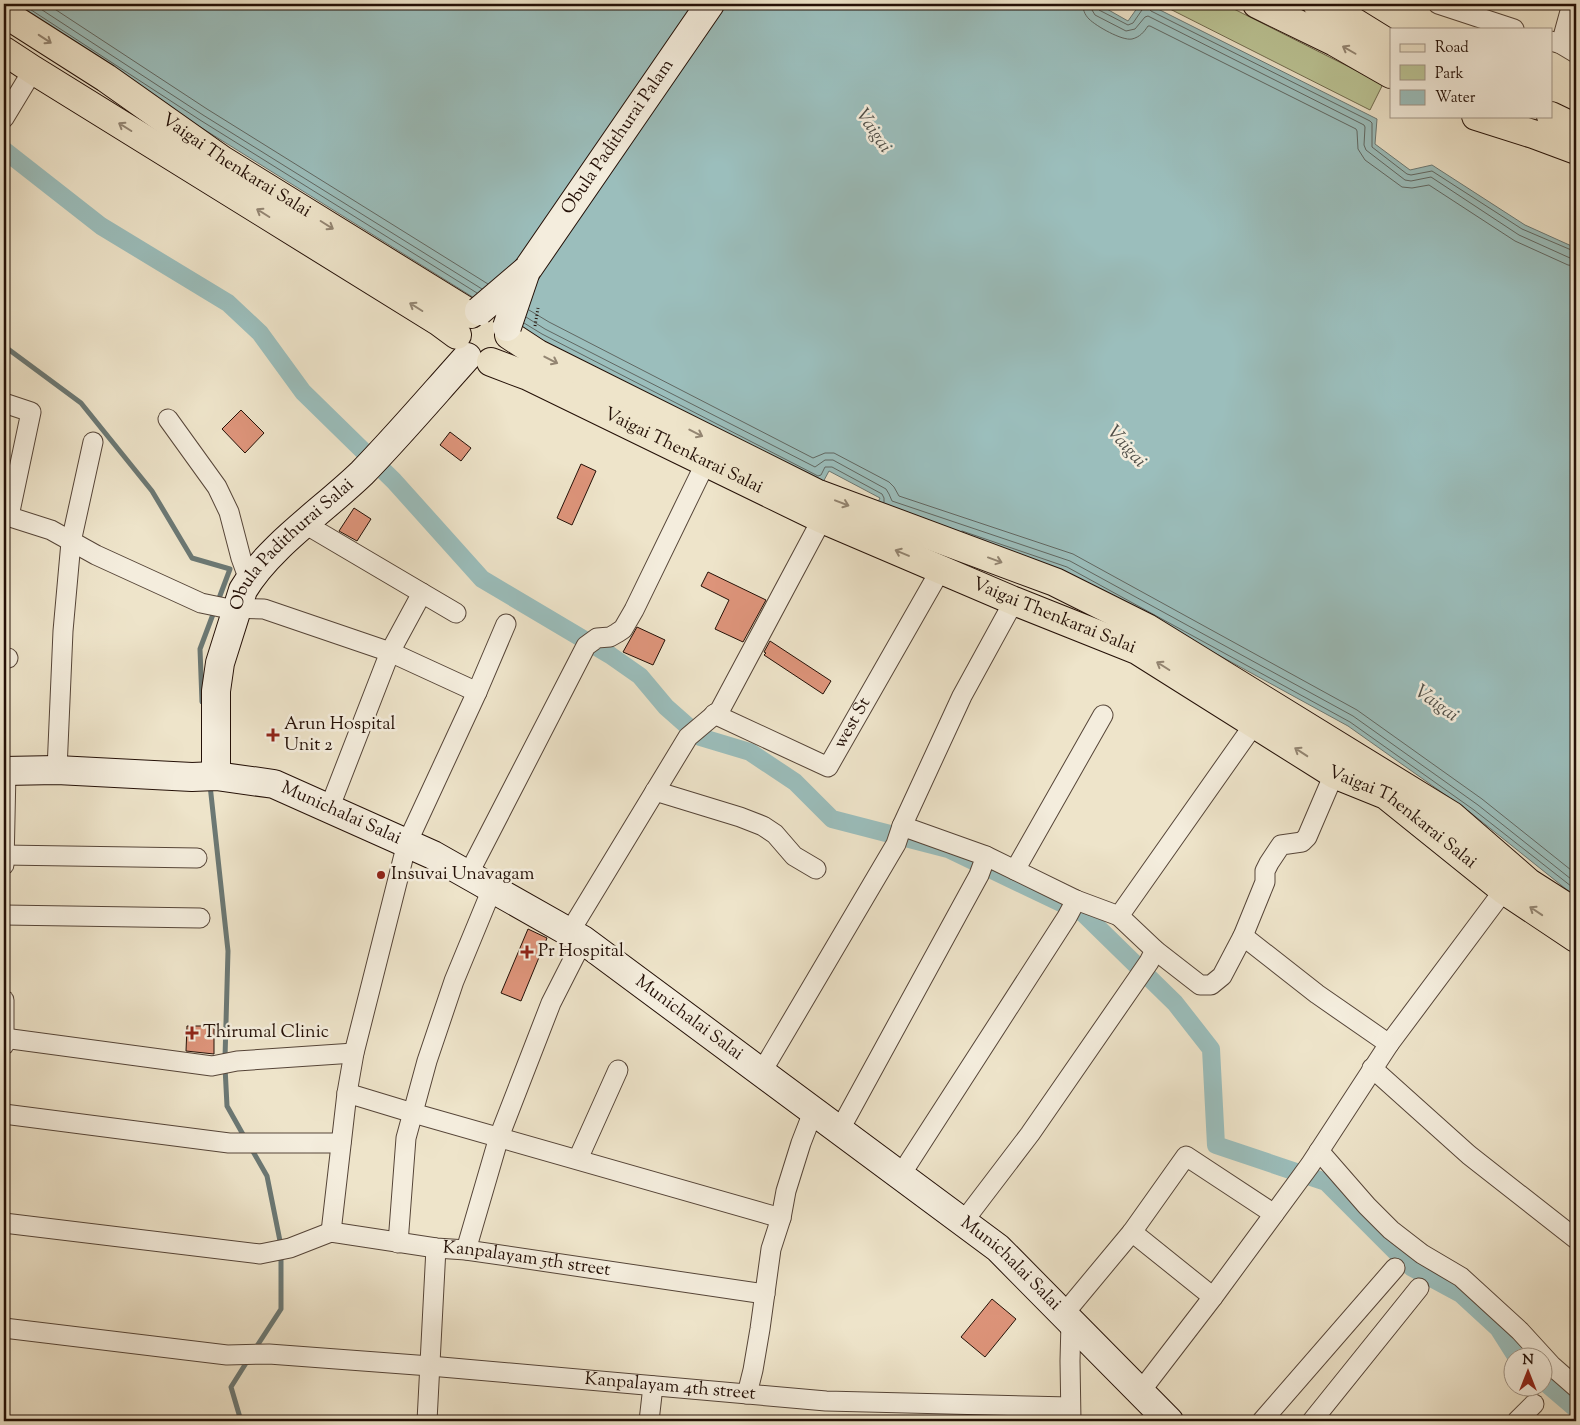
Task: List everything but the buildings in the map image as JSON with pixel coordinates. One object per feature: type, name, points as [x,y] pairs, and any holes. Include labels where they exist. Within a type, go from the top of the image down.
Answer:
[{"type":"main road","name":"Obula Padithurai Palam","points":[[473,336],[527,270],[710,4]]},
{"type":"main road","points":[[1257,4],[1335,42],[1390,73]]},
{"type":"main road","points":[[1317,4],[1349,18],[1390,43]]},
{"type":"main road","name":"Vaigai Thenkarai Salai","points":[[4,13],[106,78],[528,376],[822,519],[1014,601],[1137,650],[1334,774],[1386,795],[1504,890],[1576,938]]},
{"type":"main road","name":"Vaigai Thenkarai Salai","points":[[4,51],[438,321],[473,336]]},
{"type":"main road","points":[[1552,116],[1576,128]]},
{"type":"main road","points":[[1482,118],[1576,150]]},
{"type":"main road","name":"Obula Padithurai Palam","points":[[508,331],[527,270]]},
{"type":"main road","name":"Vaigai Thenkarai Salai","points":[[473,336],[488,311],[496,314],[503,320],[508,331],[538,354],[816,493],[1055,582],[1147,628],[1452,816],[1529,883],[1576,913]]},
{"type":"main road","points":[[473,336],[499,358],[508,344],[508,331]]},
{"type":"main road","name":"Obula Padithurai Salai","points":[[204,776],[220,664],[231,608],[249,580],[272,554],[361,474],[381,453],[473,336]]},
{"type":"main road","name":"Munichalai Salai","points":[[5,771],[57,770],[204,776],[274,784],[433,854],[576,936],[998,1248],[1169,1421]]},
{"type":"street","points":[[1438,4],[1511,28]]},
{"type":"street","points":[[1563,46],[1572,4]]},
{"type":"street","points":[[4,118],[33,70]]},
{"type":"street","points":[[4,403],[31,412],[6,515],[51,530],[96,555],[201,603],[231,608],[264,609],[390,652],[477,692]]},
{"type":"street","points":[[168,419],[217,487],[229,512],[249,580]]},
{"type":"street","points":[[57,770],[63,631],[71,542],[93,442]]},
{"type":"street","points":[[468,875],[591,642],[610,637],[623,629],[634,610],[706,462]]},
{"type":"street","points":[[466,1250],[499,1137],[576,936],[655,791],[701,726],[720,710],[822,519]]},
{"type":"street","points":[[305,524],[456,613]]},
{"type":"street","name":"west St","points":[[701,726],[828,768],[941,569]]},
{"type":"street","points":[[330,809],[390,652],[422,593]]},
{"type":"street","points":[[761,1073],[896,844],[902,826],[962,696],[1014,601]]},
{"type":"street","points":[[331,1232],[347,1093],[354,1053],[407,843],[477,692],[506,624]]},
{"type":"street","points":[[1015,870],[1103,715]]},
{"type":"street","points":[[1119,916],[1255,723]]},
{"type":"street","points":[[4,865],[5,771]]},
{"type":"street","points":[[902,826],[986,856],[1076,900],[1119,916],[1152,956],[1200,985],[1211,985],[1222,976],[1243,936],[1265,882],[1265,871],[1269,863],[1281,845],[1302,842],[1307,838],[1334,774]]},
{"type":"street","points":[[655,791],[763,826],[775,834],[794,856],[816,869]]},
{"type":"street","points":[[4,855],[197,858]]},
{"type":"street","points":[[840,1131],[979,875],[986,856]]},
{"type":"street","points":[[398,1242],[406,1138],[426,1061],[454,981],[492,888]]},
{"type":"street","points":[[1140,1392],[1297,1183],[1372,1068],[1504,890]]},
{"type":"street","points":[[900,1176],[1067,917],[1076,900]]},
{"type":"street","points":[[4,915],[200,918]]},
{"type":"street","points":[[1243,936],[1317,994],[1389,1044]]},
{"type":"street","points":[[962,1222],[1030,1134],[1152,956]]},
{"type":"street","points":[[4,1000],[4,1046]]},
{"type":"street","points":[[4,1038],[212,1066],[237,1061],[354,1053]]},
{"type":"street","points":[[1372,1068],[1469,1155],[1576,1239]]},
{"type":"street","points":[[578,1159],[618,1070]]},
{"type":"street","points":[[347,1093],[781,1218]]},
{"type":"street","points":[[747,1394],[760,1329],[771,1249],[801,1143],[814,1112]]},
{"type":"street","points":[[4,1114],[229,1143],[341,1143]]},
{"type":"street","points":[[1071,1414],[1067,1318],[1186,1156],[1274,1214]]},
{"type":"street","points":[[1315,1158],[1391,1230],[1422,1254],[1461,1276],[1520,1331],[1552,1366],[1576,1387]]},
{"type":"street","name":"Kanpalayam 5th street","points":[[4,1222],[260,1254],[290,1248],[331,1232],[764,1294]]},
{"type":"street","points":[[1132,1232],[1213,1297]]},
{"type":"street","points":[[427,1421],[436,1248]]},
{"type":"street","points":[[1262,1421],[1395,1268]]},
{"type":"street","points":[[1312,1421],[1419,1288]]},
{"type":"street","name":"Kanpalayam 4th street","points":[[4,1328],[227,1356],[269,1354],[430,1366],[826,1401],[1071,1414]]},
{"type":"street","points":[[650,1421],[653,1386]]},
{"type":"street","points":[[1517,1421],[1534,1404]]},
{"type":"green space","points":[[1167,4],[1224,4],[1383,84],[1370,110],[1166,7]]},
{"type":"water","name":"Vaigai","points":[[12,4],[1098,4],[1128,21],[1140,4],[1148,4],[1377,119],[1375,144],[1410,170],[1432,165],[1525,225],[1576,248],[1576,897],[1471,813],[1348,726],[1065,571],[875,508],[880,498],[829,471],[822,484],[540,339],[197,125]]},
{"type":"waterway","points":[[4,150],[101,226],[228,303],[260,333],[303,392],[394,481],[482,579],[610,655],[640,676],[666,707],[700,737],[750,752],[795,782],[832,819],[948,849],[1084,914],[1175,1003],[1211,1049],[1216,1145],[1326,1182],[1411,1267],[1461,1294],[1498,1328],[1511,1348]]},
{"type":"waterway","points":[[4,346],[81,403],[152,491],[192,558],[230,569],[200,649],[202,702]]},
{"type":"waterway","points":[[210,785],[228,951],[225,1058]]},
{"type":"waterway","points":[[225,1067],[227,1106],[245,1138]]},
{"type":"waterway","points":[[251,1148],[267,1176],[281,1246]]},
{"type":"waterway","points":[[255,1349],[281,1309],[281,1255]]},
{"type":"waterway","points":[[241,1421],[231,1387],[248,1360]]},
{"type":"waterway","points":[[1552,1389],[1576,1409]]},
{"type":"place","name":"Arun Hospital Unit 2","points":[[273,735]]},
{"type":"place","name":"Insuvai Unavagam","points":[[381,875]]},
{"type":"place","name":"Pr Hospital","points":[[527,952]]},
{"type":"place","name":"Thirumal Clinic","points":[[192,1033]]}]
